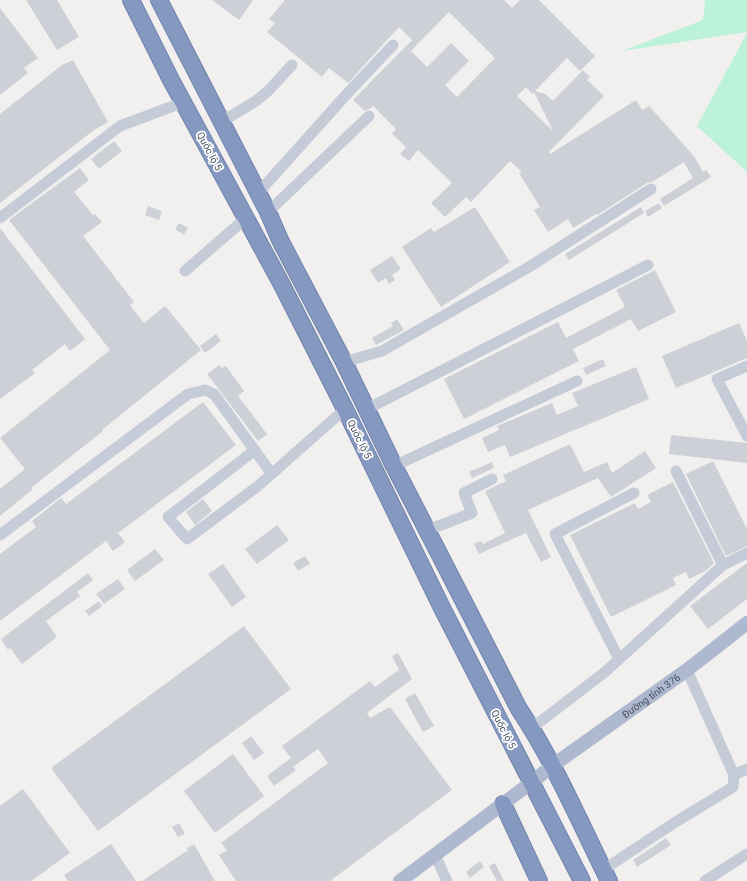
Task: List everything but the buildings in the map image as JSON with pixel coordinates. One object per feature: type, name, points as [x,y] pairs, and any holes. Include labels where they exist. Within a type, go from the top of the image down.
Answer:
[{"type":"highway","name":"Quốc lộ 5","points":[[131,0],[171,80],[246,218],[345,409],[442,608],[582,881]]},
{"type":"highway","name":"Quốc lộ 5","points":[[159,0],[268,212],[280,240],[344,362],[394,466],[519,709],[532,728],[552,766],[606,876]]},
{"type":"highway","points":[[503,804],[539,881]]},
{"type":"main road","name":"Đường tỉnh 376","points":[[400,881],[552,766],[686,670],[747,623]]},
{"type":"lane","points":[[258,193],[393,45]]},
{"type":"lane","points":[[221,122],[256,101],[269,90],[292,65]]},
{"type":"lane","points":[[0,218],[120,126],[184,102]]},
{"type":"lane","points":[[268,212],[369,116]]},
{"type":"lane","points":[[344,362],[382,351],[528,267],[651,190]]},
{"type":"lane","points":[[185,271],[246,218]]},
{"type":"lane","points":[[367,409],[648,265]]},
{"type":"lane","points":[[747,366],[717,379],[747,436]]},
{"type":"lane","points":[[394,466],[577,381]]},
{"type":"lane","points":[[0,535],[188,394],[205,390],[214,394],[271,474]]},
{"type":"lane","points":[[255,450],[168,517],[187,539],[258,486],[345,409]]},
{"type":"lane","points":[[676,471],[723,565]]},
{"type":"lane","points":[[428,530],[472,513],[464,493],[492,479]]},
{"type":"lane","points":[[619,659],[555,534],[634,494]]},
{"type":"lane","points":[[532,728],[605,672],[723,565],[747,552]]},
{"type":"lane","points":[[606,876],[674,823],[733,787],[734,775],[686,670]]},
{"type":"lane","points":[[734,775],[747,769]]},
{"type":"lane","points":[[705,881],[747,854]]},
{"type":"lane","points":[[435,855],[446,881]]},
{"type":"green space","points":[[705,0],[747,0],[747,32],[622,51],[703,20]]},
{"type":"green space","points":[[747,33],[747,172],[697,126]]}]
